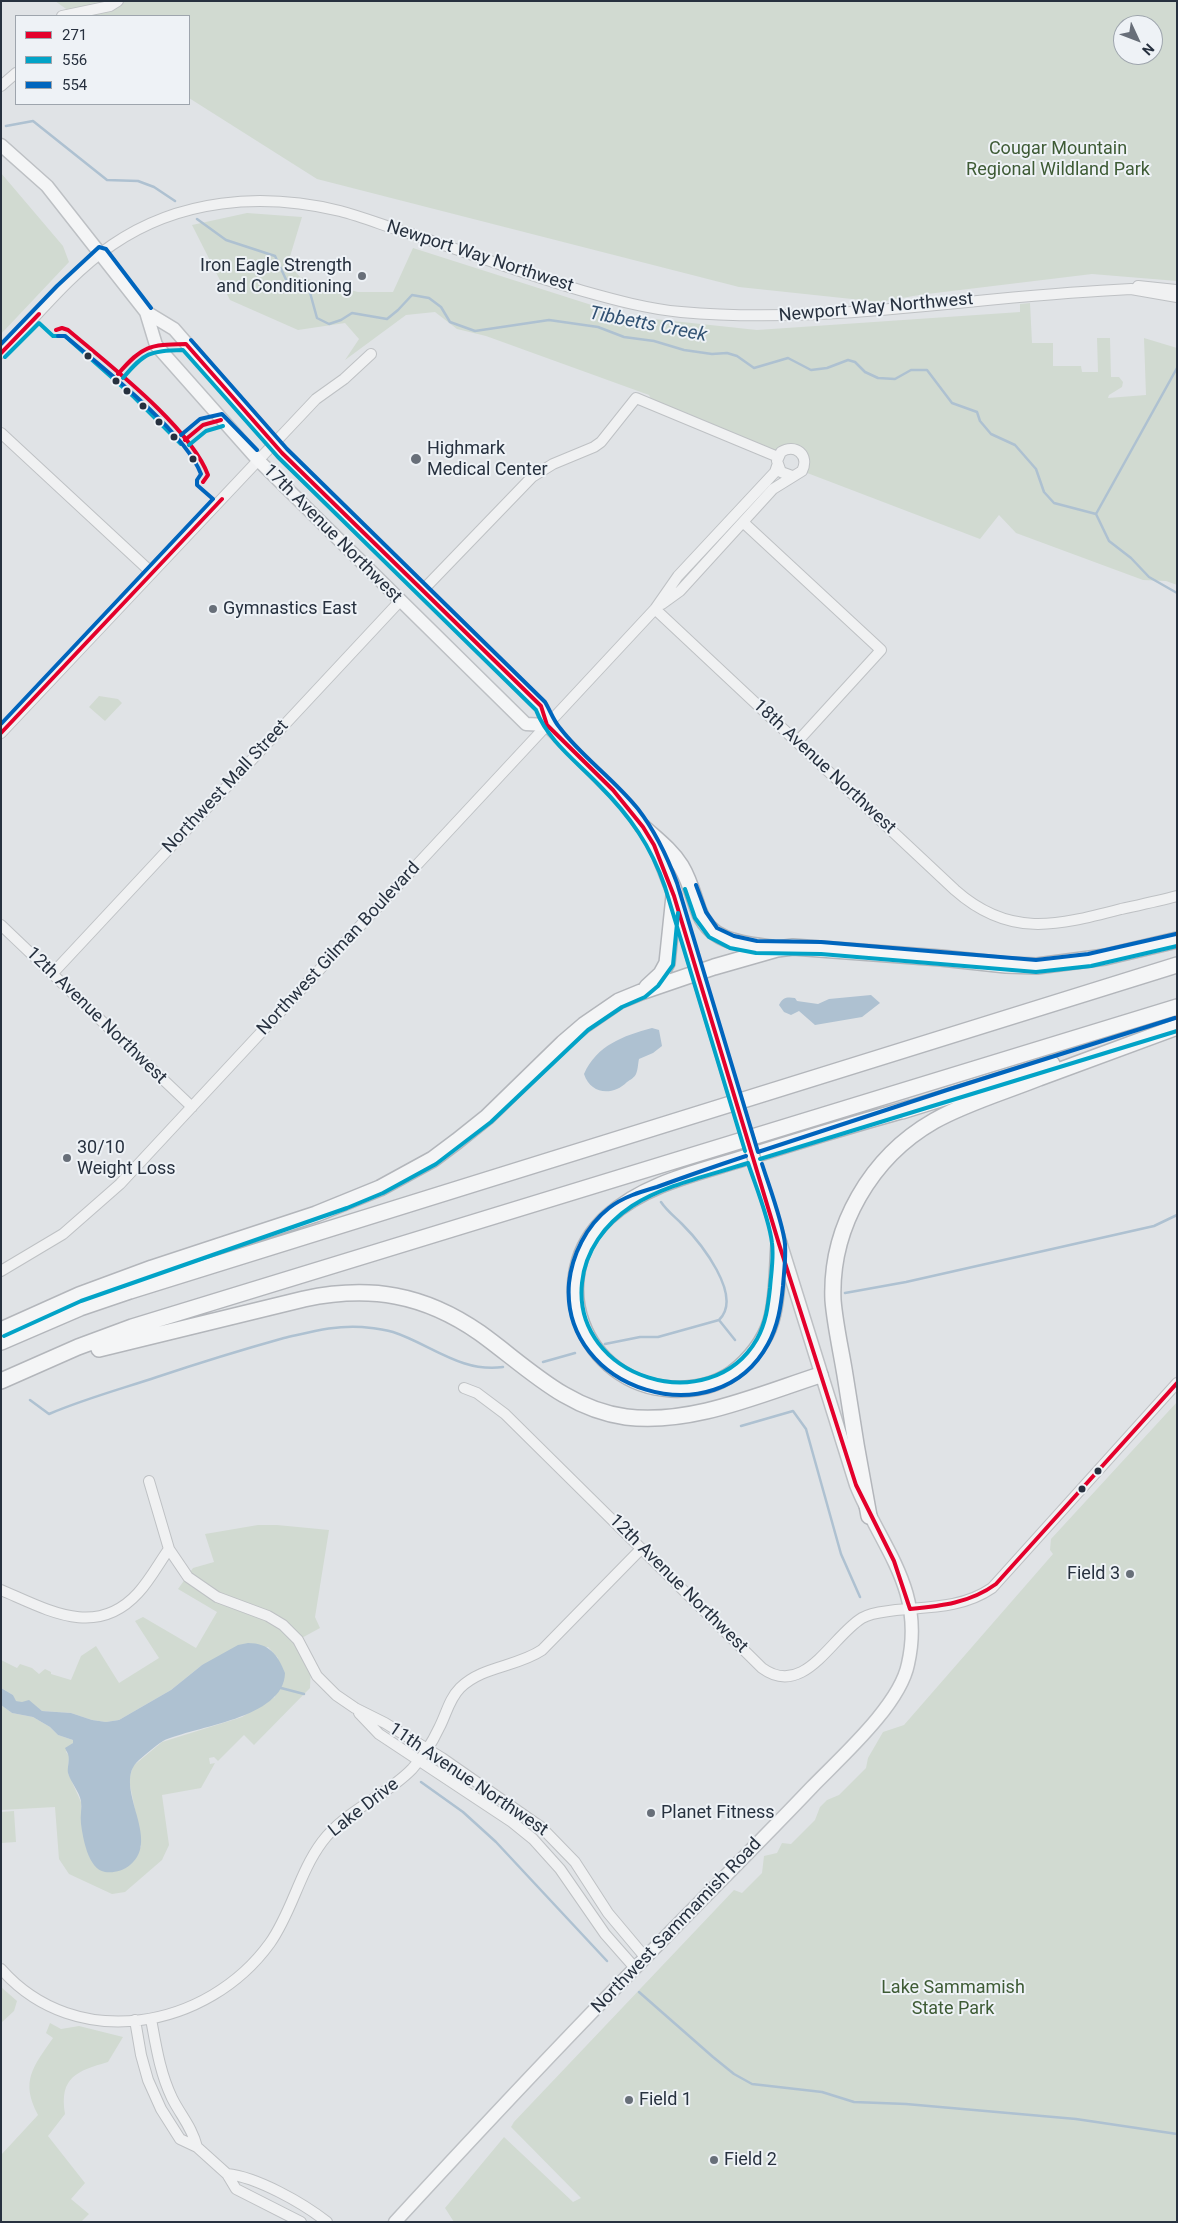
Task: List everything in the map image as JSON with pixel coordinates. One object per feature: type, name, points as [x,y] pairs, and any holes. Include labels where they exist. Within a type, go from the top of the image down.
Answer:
[{"type":"highway","points":[[643,827],[671,853],[681,866],[702,919],[710,930],[730,941],[777,949],[818,948],[941,958],[1006,966],[1037,966],[1105,957],[1177,940]]},
{"type":"highway","points":[[641,992],[658,978],[667,963],[674,896]]},
{"type":"highway","points":[[1,1330],[79,1295],[152,1268],[316,1214],[380,1188],[432,1159],[487,1117],[584,1025],[619,1001],[697,973],[777,949]]},
{"type":"highway","points":[[1,1342],[80,1308],[130,1291],[1177,965]]},
{"type":"highway","points":[[1,1381],[78,1347],[132,1327],[1177,1007]]},
{"type":"highway","points":[[780,1244],[771,1321],[754,1352],[742,1366],[712,1384],[681,1390],[651,1386],[619,1372],[608,1364],[587,1337],[576,1305],[575,1288],[582,1252],[608,1216],[642,1192],[845,1126],[911,1108],[1177,1025]]},
{"type":"highway","points":[[869,1516],[837,1336],[833,1299],[834,1276],[844,1229],[865,1186],[879,1166],[902,1144],[934,1121],[982,1100],[1177,1025]]},
{"type":"highway","points":[[18,1373],[127,1341],[228,1316],[330,1293],[356,1291],[399,1296],[430,1305],[474,1330],[558,1392],[577,1402],[624,1417],[650,1419],[682,1417],[820,1375]]},
{"type":"main road","name":"17th Avenue Northwest","points":[[1,145],[47,186],[146,312],[156,345],[258,460],[526,724],[547,725]]},
{"type":"main road","name":"17th Avenue Northwest","points":[[146,312],[174,329],[274,444],[541,706],[547,725],[612,790],[643,827],[654,845],[674,896],[820,1375],[856,1485],[869,1516],[902,1578],[910,1609]]},
{"type":"main road","name":"Northwest Sammamish Road","points":[[395,2222],[635,1968],[855,1743],[894,1696],[908,1667],[911,1649],[910,1609]]},
{"type":"street","points":[[67,15],[110,6],[118,1]]},
{"type":"street","points":[[1,86],[15,74]]},
{"type":"street","name":"Newport Way Northwest","points":[[1,353],[101,253],[134,232],[175,213],[202,206],[235,202],[273,201],[301,204],[340,212],[546,280],[620,301],[680,312],[774,317],[1130,289],[1177,297]]},
{"type":"street","name":"Newport Way Northwest","points":[[1130,289],[1136,286],[1145,286],[1177,290]]},
{"type":"street","points":[[1,733],[316,400],[344,380],[371,354]]},
{"type":"street","points":[[422,591],[532,477],[553,464],[594,447],[601,442],[636,398],[778,462],[784,475],[792,476],[799,473],[804,466],[802,455],[791,448],[783,450],[778,462]]},
{"type":"street","points":[[1,433],[152,573]]},
{"type":"street","name":"Northwest Gilman Boulevard","points":[[3,1272],[55,1240],[81,1220],[120,1184],[655,609],[678,576],[775,472],[778,462]]},
{"type":"street","name":"Northwest Gilman Boulevard","points":[[655,609],[680,591],[773,489],[792,476]]},
{"type":"street","points":[[744,523],[881,650],[797,742]]},
{"type":"street","name":"Northwest Mall Street","points":[[52,974],[400,601]]},
{"type":"street","name":"18th Avenue Northwest","points":[[655,609],[966,900],[985,913],[1022,923],[1052,924],[1087,918],[1177,896]]},
{"type":"street","name":"12th Avenue Northwest","points":[[1,925],[192,1108]]},
{"type":"street","points":[[910,1609],[950,1606],[967,1602],[996,1584],[1177,1383]]},
{"type":"street","name":"12th Avenue Northwest","points":[[464,1388],[491,1402],[505,1414],[600,1506],[640,1550],[762,1668],[775,1674],[792,1675],[809,1669],[855,1623],[870,1614],[910,1609]]},
{"type":"street","name":"11th Avenue Northwest","points":[[150,1481],[169,1549],[183,1571],[200,1587],[217,1596],[268,1616],[298,1640],[316,1676],[336,1695],[427,1749],[522,1812],[547,1831],[575,1862],[608,1913],[646,1957]]},
{"type":"street","points":[[1,1590],[69,1616],[86,1618],[104,1616],[124,1605],[139,1592],[169,1549]]},
{"type":"street","name":"Lake Drive","points":[[1,1969],[25,1991],[70,2014],[95,2020],[151,2019],[203,2001],[221,1991],[243,1973],[273,1938],[303,1874],[323,1841],[346,1818],[390,1789],[419,1761],[451,1701],[461,1688],[475,1678],[530,1657],[542,1650],[640,1550]]},
{"type":"street","name":"11th Avenue Northwest","points":[[355,1708],[379,1734],[512,1822],[533,1839],[560,1869],[605,1934],[635,1968]]},
{"type":"street","points":[[151,2019],[158,2059],[165,2082],[176,2106],[192,2130],[197,2147]]},
{"type":"street","points":[[135,2020],[145,2069],[156,2099],[180,2139],[197,2147],[227,2174],[236,2189],[301,2222]]},
{"type":"street","points":[[227,2174],[244,2176],[292,2200],[327,2222]]},
{"type":"green space","name":"Cougar Mountain Regional Wildland Park","points":[[55,1],[1177,1],[1177,281],[1092,274],[919,295],[880,302],[739,287],[317,179],[190,99],[190,15],[75,15]]},
{"type":"green space","points":[[1,173],[63,246],[69,262],[1,334]]},
{"type":"green space","points":[[247,213],[302,217],[288,263],[300,277],[358,292],[393,292],[413,248],[626,316],[757,330],[1020,312],[1020,304],[1030,303],[1032,343],[1053,343],[1053,366],[1081,366],[1082,372],[1098,372],[1097,338],[1110,338],[1111,377],[1119,377],[1123,382],[1122,387],[1109,395],[1108,398],[1146,395],[1144,338],[1177,348],[1177,585],[1166,581],[1143,580],[1016,533],[999,515],[980,539],[802,471],[799,451],[779,455],[654,405],[649,395],[486,336],[457,329],[435,312],[406,315],[345,360],[359,339],[345,323],[298,330],[230,300],[192,225]]},
{"type":"green space","points":[[99,696],[118,699],[122,703],[105,721],[89,707]]},
{"type":"green space","name":"Lake Sammamish State Park","points":[[1177,1402],[1177,2222],[454,2222],[445,2208],[504,2137],[573,2202],[581,2198],[511,2127],[514,2122],[512,2124],[734,1890],[742,1893],[762,1873],[764,1856],[777,1853],[782,1843],[791,1844],[815,1820],[820,1807],[827,1800],[839,1795],[866,1768],[868,1758],[883,1732],[904,1725],[1053,1554],[1050,1550],[1051,1539]]},
{"type":"green space","points":[[258,1525],[329,1530],[315,1617],[320,1628],[298,1640],[311,1667],[310,1688],[254,1745],[244,1735],[218,1761],[214,1757],[209,1758],[210,1764],[215,1763],[201,1788],[162,1795],[169,1845],[162,1860],[125,1892],[112,1894],[69,1874],[59,1859],[55,1807],[1,1810],[1,1705],[12,1713],[33,1717],[50,1727],[58,1735],[73,1740],[73,1743],[66,1752],[69,1755],[68,1773],[81,1802],[81,1823],[90,1857],[96,1866],[107,1872],[141,1847],[129,1780],[133,1766],[162,1742],[242,1717],[275,1697],[278,1658],[268,1647],[202,1665],[171,1690],[119,1720],[106,1722],[92,1720],[71,1713],[42,1711],[33,1705],[15,1701],[13,1695],[1,1688],[1,1660],[17,1668],[20,1664],[32,1668],[39,1674],[45,1669],[51,1672],[51,1674],[71,1680],[81,1656],[96,1646],[119,1683],[159,1658],[135,1621],[143,1617],[196,1648],[217,1612],[178,1589],[193,1568],[214,1562],[205,1534]]},
{"type":"green space","points":[[14,1811],[16,1842],[1,1843],[1,1812]]},
{"type":"green space","points":[[1,1987],[17,2001],[14,2011],[1,2023]]},
{"type":"green space","points":[[50,2023],[61,2029],[79,2026],[123,2037],[108,2062],[79,2073],[68,2084],[64,2102],[65,2114],[48,2136],[85,2183],[71,2199],[89,2214],[81,2222],[1,2222],[1,2155],[38,2115],[30,2093],[31,2075],[53,2038],[46,2033]]},
{"type":"water","points":[[871,995],[880,1003],[862,1017],[815,1025],[799,1011],[791,1015],[784,1012],[779,1005],[782,1000],[787,998],[795,998],[797,1001],[818,1004],[829,999]]},
{"type":"water","points":[[652,1028],[659,1030],[662,1046],[653,1053],[639,1059],[637,1072],[634,1077],[621,1087],[609,1091],[597,1089],[587,1081],[584,1074],[589,1064],[604,1049],[621,1038]]},
{"type":"water","points":[[248,1643],[262,1645],[276,1656],[285,1673],[281,1689],[270,1701],[254,1711],[235,1719],[163,1741],[139,1760],[132,1771],[130,1783],[140,1827],[141,1841],[139,1854],[130,1865],[121,1870],[105,1872],[99,1870],[87,1852],[81,1824],[81,1801],[68,1773],[69,1756],[65,1748],[73,1743],[73,1740],[58,1735],[50,1727],[33,1717],[12,1713],[1,1705],[1,1688],[13,1695],[16,1701],[29,1700],[42,1711],[71,1713],[92,1720],[106,1722],[119,1720],[171,1690],[202,1665],[238,1645]]},
{"type":"waterway","name":"Tibbetts Creek","points":[[6,126],[33,121],[107,180],[138,181],[154,187],[175,201]]},
{"type":"waterway","name":"Tibbetts Creek","points":[[197,219],[226,240],[275,256],[290,288],[309,289],[317,318],[329,324],[341,320],[352,313],[387,319],[412,295],[429,298],[441,307],[450,322],[475,331],[549,320],[598,327],[624,337],[654,341],[684,350],[712,354],[727,353],[737,356],[754,368],[788,358],[811,370],[827,368],[848,360],[855,362],[865,372],[878,378],[895,379],[911,370],[927,370],[952,403],[977,412],[980,421],[991,434],[1015,445],[1036,469],[1044,492],[1054,503],[1096,514],[1109,541],[1131,558],[1149,577],[1177,593]]},
{"type":"waterway","points":[[1096,514],[1177,368]]},
{"type":"waterway","points":[[605,1344],[640,1337],[658,1337],[719,1320],[725,1310],[726,1297],[717,1270],[690,1232],[661,1202]]},
{"type":"waterway","points":[[845,1293],[906,1282],[1154,1226],[1177,1215]]},
{"type":"waterway","points":[[719,1320],[735,1340]]},
{"type":"waterway","points":[[30,1400],[49,1414],[103,1394],[252,1347],[304,1333],[342,1327],[362,1327],[389,1331],[407,1337],[459,1362],[488,1368],[503,1367]]},
{"type":"waterway","points":[[543,1362],[575,1353]]},
{"type":"waterway","points":[[741,1426],[793,1411],[806,1429],[841,1554],[860,1597]]},
{"type":"waterway","points":[[281,1688],[304,1694]]},
{"type":"waterway","points":[[421,1782],[463,1812],[496,1842],[607,1961]]},
{"type":"waterway","points":[[639,1992],[713,2057],[734,2074],[752,2084],[822,2092],[854,2102],[906,2104],[1076,2119],[1177,2134]]},
{"type":"transit line","name":"554","points":[[1,344],[57,286],[99,247],[106,249],[151,308]]},
{"type":"transit line","name":"271","points":[[1,353],[39,314]]},
{"type":"transit line","name":"556","points":[[5,357],[39,323],[53,336],[65,336],[134,397],[181,444]]},
{"type":"transit line","name":"271","points":[[56,330],[62,328],[68,330],[125,378],[166,417],[198,456],[208,475],[203,482]]},
{"type":"transit line","name":"554","points":[[1,724],[213,499],[197,485],[197,480],[201,474],[192,457],[160,420],[120,382],[65,336],[58,336]]},
{"type":"transit line","name":"554","points":[[191,340],[287,449],[545,702],[555,722],[569,739],[629,798],[644,817],[660,844],[677,883],[758,1152],[1175,1018]]},
{"type":"transit line","name":"271","points":[[186,344],[282,453],[541,706],[547,725],[613,790],[643,827],[654,845],[674,896],[779,1244],[856,1485],[894,1561],[910,1609]]},
{"type":"transit line","name":"271","points":[[118,374],[134,357],[148,348],[186,344]]},
{"type":"transit line","name":"556","points":[[123,378],[137,363],[148,355],[155,352],[183,350],[278,457],[536,710],[555,741],[599,785],[630,820],[653,858],[665,887],[745,1151]]},
{"type":"transit line","name":"554","points":[[181,435],[200,419],[222,414],[257,450]]},
{"type":"transit line","name":"271","points":[[185,440],[203,425],[221,420]]},
{"type":"transit line","name":"556","points":[[189,445],[206,431],[223,426]]},
{"type":"transit line","name":"271","points":[[1,733],[222,499]]},
{"type":"transit line","name":"554","points":[[696,885],[706,912],[717,928],[734,936],[757,941],[821,942],[1036,960],[1088,954],[1176,934]]},
{"type":"transit line","name":"556","points":[[685,889],[695,918],[709,937],[730,948],[756,953],[821,954],[1036,972],[1091,966],[1177,946]]},
{"type":"transit line","name":"556","points":[[4,1336],[81,1301],[347,1208],[383,1193],[436,1164],[491,1122],[588,1030],[622,1007],[645,997],[658,986],[673,965],[678,913]]},
{"type":"transit line","name":"556","points":[[760,1159],[1177,1031]]},
{"type":"transit line","name":"554","points":[[746,1156],[626,1198],[609,1208],[593,1223],[587,1232],[573,1262],[569,1283],[573,1321],[589,1351],[615,1375],[646,1390],[680,1395],[714,1390],[744,1373],[768,1344],[777,1323],[780,1308],[785,1249],[782,1226],[762,1164]]},
{"type":"transit line","name":"556","points":[[748,1163],[765,1213],[773,1248],[765,1321],[757,1339],[736,1364],[708,1378],[678,1382],[648,1377],[621,1364],[599,1343],[585,1316],[582,1283],[584,1271],[587,1260],[598,1239],[622,1213],[658,1192],[748,1163]]},
{"type":"transit line","name":"271","points":[[910,1609],[944,1605],[966,1599],[976,1596],[996,1584],[1177,1383]]},
{"type":"place","name":"Iron Eagle Strength and Conditioning","points":[[362,276]]},
{"type":"place","name":"Highmark Medical Center","points":[[416,459]]},
{"type":"place","name":"Gymnastics East","points":[[213,609]]},
{"type":"place","name":"30/10 Weight Loss","points":[[67,1158]]},
{"type":"place","name":"Field 3","points":[[1130,1574]]},
{"type":"place","name":"Planet Fitness","points":[[651,1813]]},
{"type":"place","name":"Field 1","points":[[629,2100]]},
{"type":"place","name":"Field 2","points":[[714,2160]]}]
